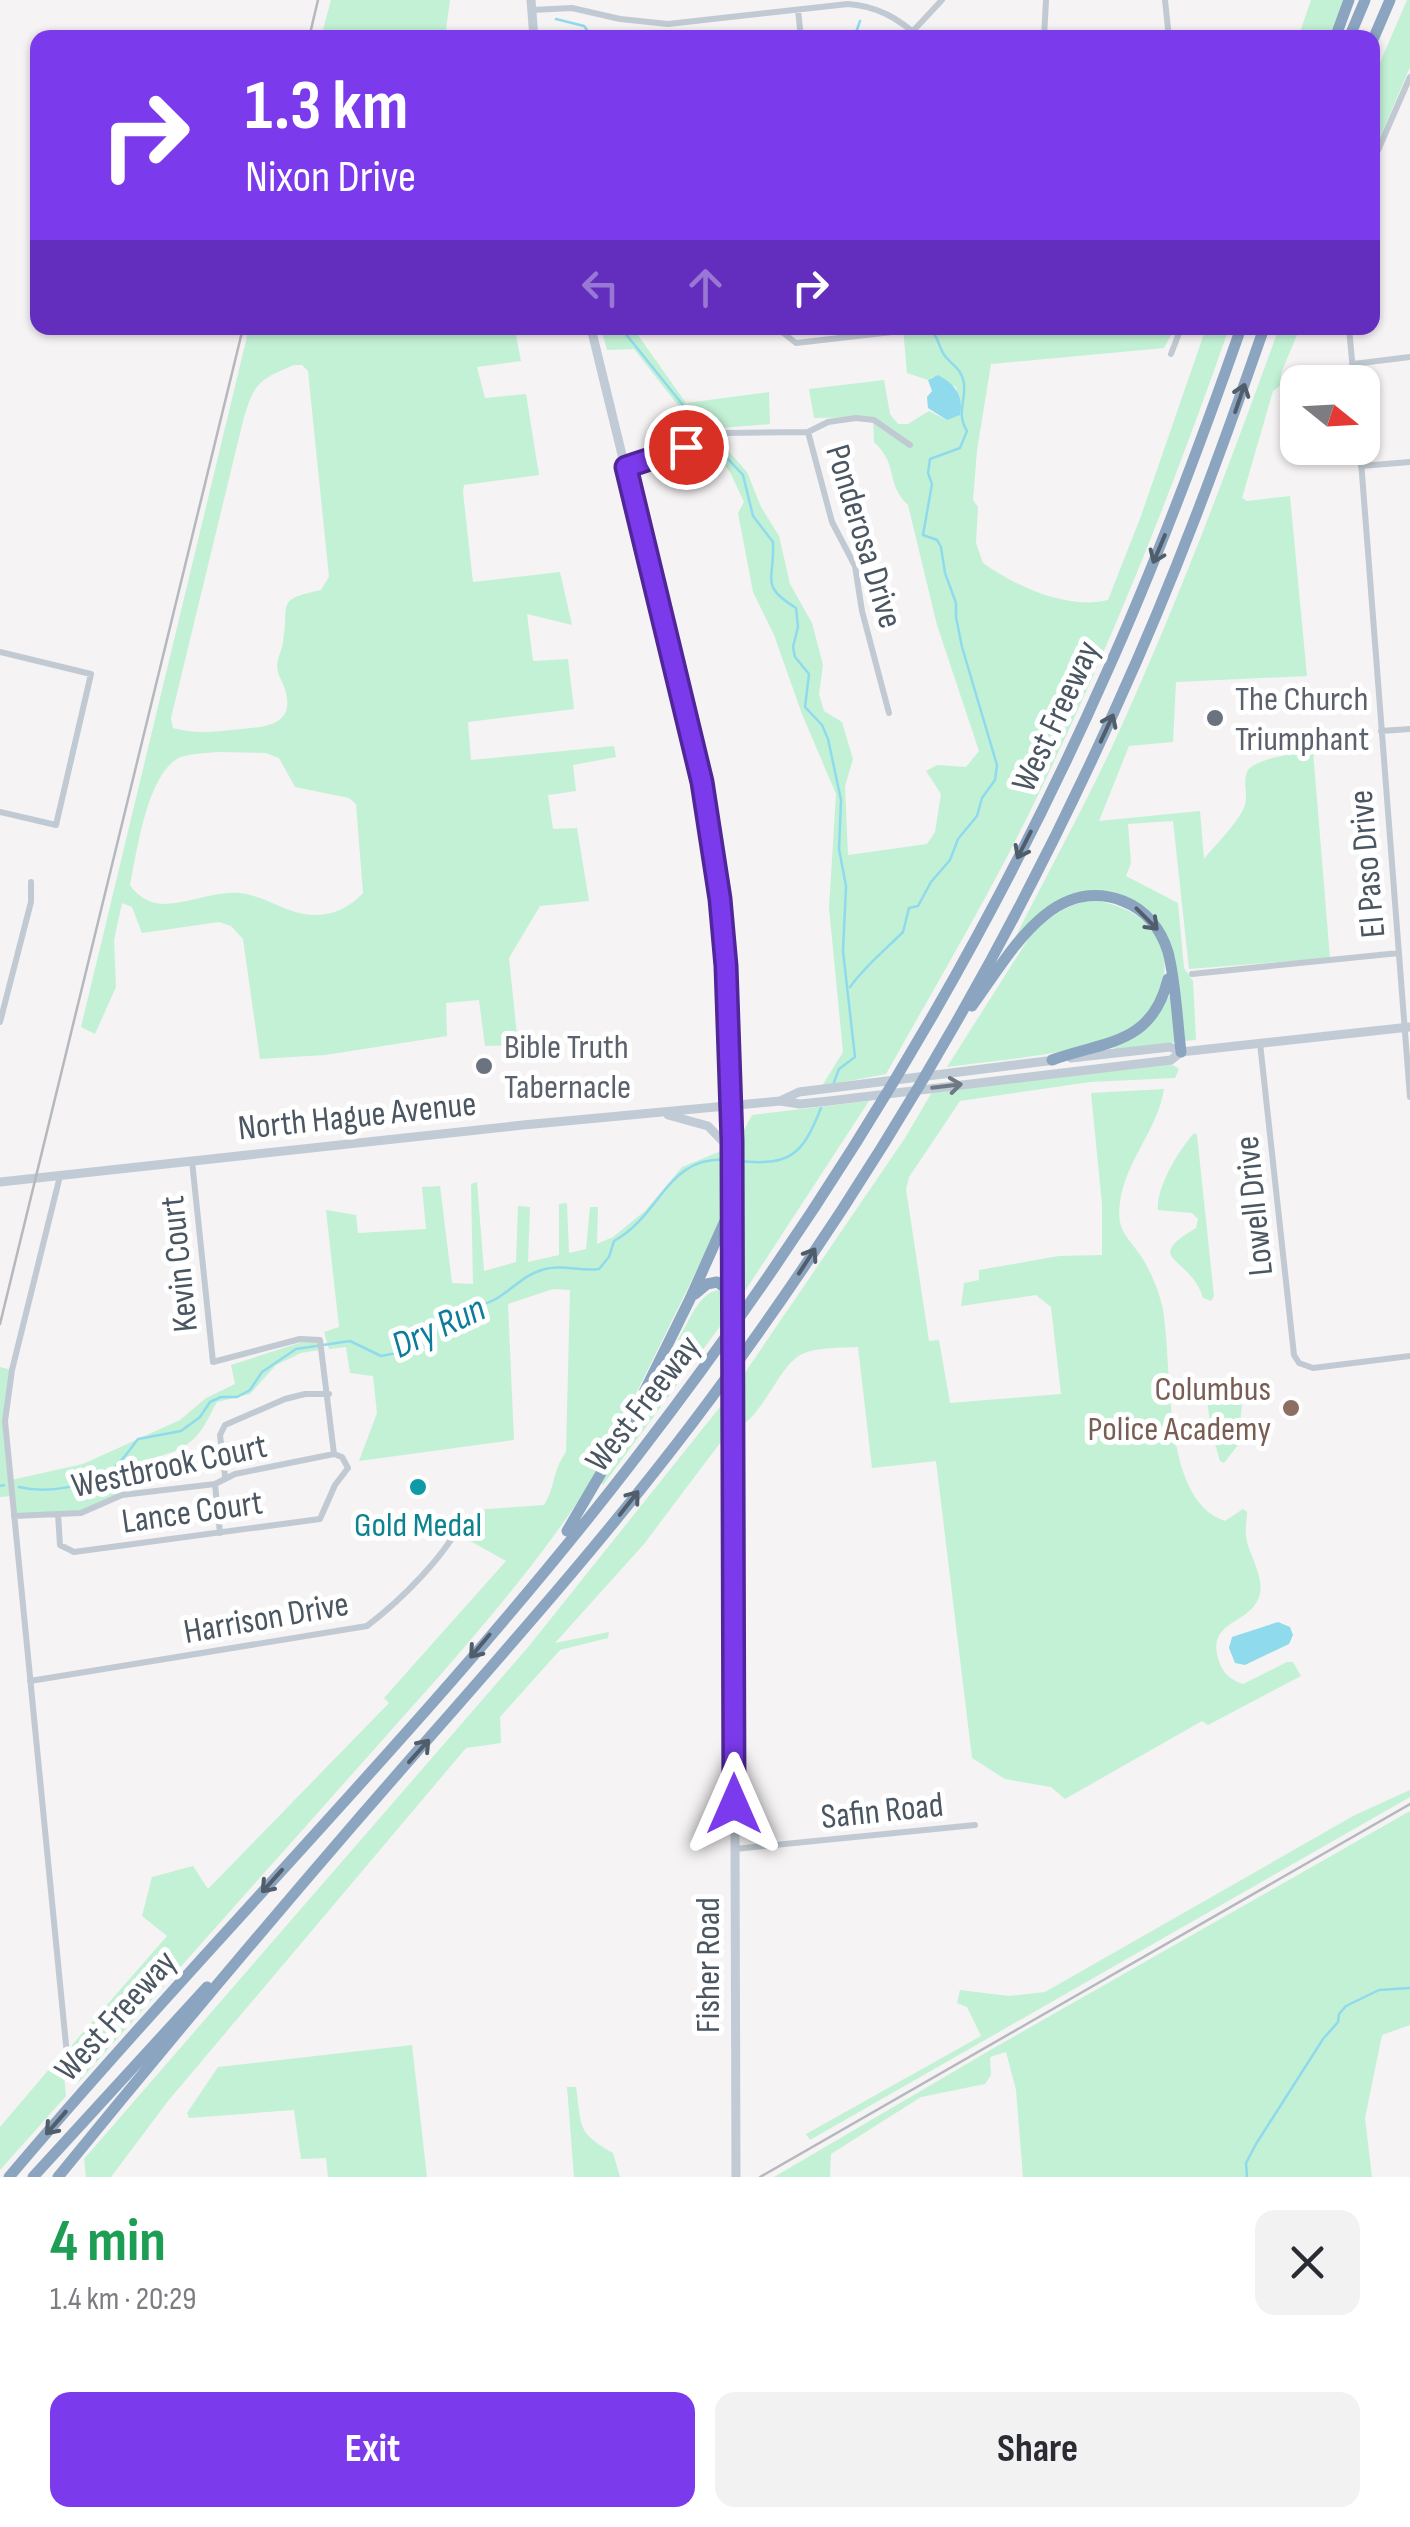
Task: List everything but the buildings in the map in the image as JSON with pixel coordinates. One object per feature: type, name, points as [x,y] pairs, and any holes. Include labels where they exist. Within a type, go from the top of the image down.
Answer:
[{"type":"highway","points":[[1338,30],[1349,0]]},
{"type":"highway","points":[[1352,30],[1365,0]]},
{"type":"highway","points":[[1377,30],[1390,0]]},
{"type":"highway","name":"West Freeway","points":[[9,2177],[507,1614],[634,1461],[750,1304],[876,1110],[1006,882],[1107,673],[1183,490],[1238,335]]},
{"type":"highway","name":"West Freeway","points":[[58,2177],[305,1881],[596,1546],[717,1390],[832,1223],[949,1032],[1034,875],[1118,704],[1210,484],[1262,335]]},
{"type":"highway","points":[[949,1032],[1042,916],[1070,899],[1102,895],[1141,910],[1159,931],[1170,965],[1181,1052]]},
{"type":"highway","points":[[1052,1060],[1106,1046],[1142,1028],[1163,998],[1170,965]]},
{"type":"highway","points":[[507,1614],[590,1496],[690,1299],[732,1205]]},
{"type":"highway","points":[[690,1299],[712,1282],[726,1285],[733,1292]]},
{"type":"highway","points":[[34,2177],[305,1881]]},
{"type":"main road","points":[[531,5],[533,30]]},
{"type":"main road","name":"Fisher Road","points":[[594,335],[708,813],[726,966],[732,1151],[736,2177]]},
{"type":"main road","name":"North Hague Avenue","points":[[780,1101],[798,1092],[1052,1060],[1170,1047],[1181,1052],[1407,1027]]},
{"type":"main road","name":"North Hague Avenue","points":[[0,1182],[780,1101],[829,1101],[1171,1060],[1181,1052]]},
{"type":"main road","points":[[659,1113],[708,1126],[732,1151]]},
{"type":"street","points":[[914,30],[942,0]]},
{"type":"street","points":[[1044,30],[1046,0]]},
{"type":"street","points":[[1165,0],[1168,30]]},
{"type":"street","points":[[531,5],[572,8],[654,24],[870,5],[912,30]]},
{"type":"street","points":[[798,10],[800,30]]},
{"type":"street","points":[[654,24],[654,30]]},
{"type":"street","points":[[1380,146],[1410,77]]},
{"type":"street","points":[[786,335],[796,343],[840,335]]},
{"type":"street","points":[[1171,354],[1179,335]]},
{"type":"street","points":[[1350,335],[1352,364],[1410,357]]},
{"type":"street","points":[[626,467],[731,432],[808,432],[828,422],[868,418],[910,445]]},
{"type":"street","name":"Ponderosa Drive","points":[[808,432],[832,522],[855,566],[862,610],[890,713]]},
{"type":"street","points":[[1360,466],[1410,462]]},
{"type":"street","name":"El Paso Drive","points":[[1360,466],[1410,1097]]},
{"type":"street","points":[[0,652],[92,674],[56,826],[0,812]]},
{"type":"street","points":[[1381,731],[1410,729]]},
{"type":"street","points":[[0,1022],[31,902],[31,882]]},
{"type":"street","points":[[1192,974],[1399,953]]},
{"type":"street","name":"Lowell Drive","points":[[1260,1043],[1294,1355],[1299,1363],[1313,1368],[1410,1356]]},
{"type":"street","name":"Kevin Court","points":[[192,1161],[213,1362],[300,1339],[320,1340],[328,1394]]},
{"type":"street","points":[[60,1176],[6,1404],[67,2055]]},
{"type":"street","points":[[226,1476],[220,1436],[226,1425],[285,1398],[328,1394],[334,1454]]},
{"type":"street","name":"Westbrook Court","points":[[14,1516],[81,1513],[122,1495],[215,1484],[226,1476],[334,1454]]},
{"type":"street","name":"Lance Court","points":[[58,1514],[60,1546],[74,1552],[320,1519],[348,1468],[342,1457],[334,1454]]},
{"type":"street","points":[[215,1484],[220,1533]]},
{"type":"street","name":"Harrison Drive","points":[[30,1681],[366,1626],[454,1539],[464,1517]]},
{"type":"street","name":"Safin Road","points":[[735,1849],[975,1825]]},
{"type":"green space","points":[[331,0],[450,0],[446,30],[323,30]]},
{"type":"green space","points":[[1311,0],[1344,0],[1332,30],[1301,30]]},
{"type":"green space","points":[[1410,0],[1410,67],[1380,138],[1380,63]]},
{"type":"green space","points":[[247,335],[516,335],[521,361],[477,367],[485,398],[526,394],[539,475],[464,485],[473,582],[560,572],[572,625],[527,614],[533,661],[568,659],[574,709],[468,722],[471,760],[614,746],[616,757],[573,765],[576,791],[548,795],[553,829],[577,828],[589,901],[540,906],[509,958],[518,1045],[485,1046],[479,1000],[446,1003],[447,1036],[325,1055],[260,1059],[243,939],[231,926],[219,922],[142,933],[132,907],[122,903],[114,940],[116,987],[95,1034],[81,1027]],"holes":[[[294,365],[302,365],[308,371],[329,577],[321,590],[296,597],[287,605],[277,668],[286,693],[286,712],[276,722],[260,727],[207,732],[173,728],[171,718],[247,408],[259,384]],[[266,753],[279,758],[295,787],[349,798],[356,804],[363,893],[347,906],[322,915],[296,912],[239,893],[166,904],[141,896],[130,885],[140,834],[152,795],[169,765],[195,754]]]},
{"type":"green space","points":[[603,335],[638,335],[686,403],[769,392],[770,424],[709,429],[747,472],[761,507],[779,536],[790,584],[812,623],[823,665],[819,694],[824,711],[842,722],[853,759],[845,786],[848,855],[927,844],[935,832],[941,794],[926,771],[937,765],[966,767],[979,751],[937,625],[908,505],[896,489],[887,458],[874,442],[873,417],[814,418],[809,389],[884,380],[890,414],[898,424],[908,424],[929,411],[947,420],[959,401],[956,387],[932,377],[928,380],[907,373],[904,335],[1171,335],[1164,348],[991,364],[973,500],[978,507],[976,543],[983,563],[1011,580],[1059,599],[1108,600],[1204,335],[1226,335],[1141,563],[1066,736],[1003,864],[886,1074],[822,1086],[843,1052],[829,908],[836,794],[774,635],[753,592],[738,513],[744,502],[730,472],[634,349],[607,350]]},
{"type":"green space","points":[[1276,335],[1297,335],[1284,365],[1280,365],[1280,386],[1273,391],[1242,498],[1247,501],[1290,496],[1307,676],[1176,682],[1173,742],[1129,746],[1099,821],[1200,811],[1204,859],[1243,810],[1246,777],[1251,767],[1277,757],[1313,751],[1330,958],[1189,969],[1173,821],[1128,824],[1131,863],[1126,876],[1178,903],[1184,968],[1193,981],[1196,1040],[1184,1041],[1174,957],[1151,914],[1082,892],[1015,938],[1101,771],[1200,539]]},
{"type":"green space","points":[[1095,900],[1137,916],[1159,941],[1165,964],[1162,987],[1145,1018],[1128,1032],[1087,1046],[947,1067],[1032,933],[1061,911]]},
{"type":"green space","points":[[1169,996],[1177,1042],[1115,1049],[1114,1046],[1149,1026]]},
{"type":"green space","points":[[1171,1064],[1179,1069],[1175,1078],[1090,1082],[960,1101],[909,1177],[906,1189],[929,1341],[939,1340],[950,1403],[1061,1394],[1051,1307],[1036,1295],[961,1306],[964,1283],[979,1280],[979,1270],[1059,1256],[1102,1255],[1102,1204],[1091,1093],[1164,1089],[1161,1104],[1123,1187],[1120,1219],[1124,1232],[1148,1267],[1162,1305],[1173,1426],[1189,1486],[1204,1508],[1225,1521],[1243,1509],[1247,1512],[1246,1536],[1261,1590],[1254,1606],[1222,1631],[1216,1650],[1224,1672],[1243,1684],[1287,1662],[1293,1662],[1301,1676],[1208,1725],[1202,1721],[1065,1799],[1051,1787],[1005,1779],[972,1758],[936,1461],[872,1468],[858,1347],[822,1349],[794,1359],[745,1423],[744,1374],[905,1138],[932,1092]]},
{"type":"green space","points":[[869,1101],[743,1294],[743,1132],[752,1115]]},
{"type":"green space","points":[[1194,1133],[1214,1296],[1211,1301],[1203,1298],[1197,1284],[1170,1254],[1180,1239],[1196,1228],[1198,1219],[1192,1213],[1158,1210],[1165,1180]]},
{"type":"green space","points":[[721,1151],[721,1215],[711,1241],[599,1469],[574,1507],[520,1581],[461,1651],[77,2084],[72,2045],[167,1936],[142,1916],[152,1877],[193,1866],[208,1889],[389,1703],[384,1698],[506,1561],[463,1537],[474,1510],[544,1505],[566,1452],[570,1290],[553,1289],[508,1304],[514,1440],[359,1461],[377,1413],[373,1376],[350,1373],[346,1347],[329,1349],[324,1332],[339,1327],[326,1210],[356,1215],[358,1233],[426,1229],[422,1187],[440,1186],[452,1283],[473,1284],[471,1184],[477,1182],[484,1271],[516,1262],[518,1206],[530,1207],[528,1262],[559,1255],[559,1204],[567,1203],[569,1253],[586,1249],[590,1207],[598,1207],[597,1244],[613,1237],[645,1211],[682,1167]]},
{"type":"green space","points":[[719,1290],[725,1294],[724,1321],[603,1485],[693,1312],[704,1298]]},
{"type":"green space","points":[[318,1341],[320,1350],[301,1353],[276,1365],[250,1394],[217,1402],[199,1434],[182,1448],[134,1464],[117,1475],[122,1495],[86,1511],[14,1516],[11,1496],[0,1497],[0,1367],[12,1370],[5,1404],[11,1480],[83,1464],[180,1420],[206,1398],[235,1384],[231,1365],[302,1342]]},
{"type":"green space","points":[[1244,1382],[1238,1445],[1224,1463],[1211,1430],[1206,1393],[1209,1388]]},
{"type":"green space","points":[[724,1402],[723,1439],[644,1544],[555,1643],[609,1632],[608,1638],[560,1650],[500,1717],[501,1743],[466,1748],[168,2101],[111,2177],[86,2177],[84,2159],[529,1646]]},
{"type":"green space","points":[[1410,1790],[1410,1797],[810,2140],[806,2134],[981,2036],[967,2007],[957,2003],[960,1990],[1009,1996],[1045,1992],[1355,1815]]},
{"type":"green space","points":[[1410,1811],[1410,2025],[1382,2035],[1365,2118],[1372,2177],[1023,2177],[1016,2090],[1006,2052],[990,2057],[991,2075],[985,2084],[921,2097],[831,2154],[830,2177],[774,2177],[999,2045]]},
{"type":"green space","points":[[412,2045],[427,2177],[328,2177],[326,2158],[301,2159],[294,2110],[189,2118],[187,2113],[218,2067]]},
{"type":"green space","points":[[62,2054],[66,2096],[0,2170],[0,2127]]},
{"type":"green space","points":[[567,2087],[576,2087],[583,2127],[592,2139],[613,2153],[620,2177],[574,2177]]},
{"type":"water","points":[[938,375],[949,382],[961,402],[960,415],[947,420],[928,408],[927,397],[932,391],[928,380]]},
{"type":"water","points":[[1278,1622],[1290,1627],[1293,1635],[1289,1644],[1245,1665],[1235,1663],[1229,1648],[1232,1637]]},
{"type":"waterway","name":"Dry Run","points":[[556,19],[587,30]]},
{"type":"waterway","points":[[857,30],[860,21]]},
{"type":"waterway","name":"Dry Run","points":[[627,335],[707,435]]},
{"type":"waterway","points":[[850,987],[903,932],[909,908],[918,906],[931,882],[950,860],[958,839],[977,816],[982,798],[995,780],[997,765],[962,647],[956,603],[941,547],[937,540],[923,535],[932,484],[928,473],[930,459],[960,448],[967,431],[962,419],[963,378],[945,356],[935,335]]},
{"type":"waterway","name":"Dry Run","points":[[712,442],[743,475],[753,516],[773,542],[771,581],[777,593],[796,608],[798,627],[793,647],[795,657],[809,674],[805,707],[822,725],[828,739],[841,800],[839,849],[846,886],[843,951],[855,1057],[839,1069],[834,1082]]},
{"type":"waterway","name":"Dry Run","points":[[738,1161],[770,1162],[792,1154],[807,1137],[821,1108]]},
{"type":"waterway","name":"Dry Run","points":[[19,1487],[67,1487],[102,1475],[119,1463],[138,1439],[181,1431],[200,1417],[210,1402],[250,1390],[262,1372],[296,1349],[350,1341],[381,1356],[397,1353],[416,1334],[499,1297],[538,1271],[559,1267],[599,1269],[609,1257],[614,1241],[644,1216],[678,1176],[692,1166],[730,1160]]},
{"type":"waterway","name":"Dry Run","points":[[0,1486],[4,1485]]},
{"type":"waterway","points":[[1247,2177],[1246,2163],[1256,2144],[1338,2022],[1339,2014],[1346,2006],[1379,1990],[1410,1988]]},
{"type":"railway","points":[[311,30],[318,0]]},
{"type":"railway","points":[[0,1324],[241,335]]},
{"type":"railway","points":[[760,2177],[1410,1804]]},
{"type":"place","name":"The Church Triumphant","points":[[1215,718]]},
{"type":"place","name":"Bible Truth Tabernacle","points":[[484,1066]]},
{"type":"place","name":"Columbus Police Academy","points":[[1291,1408]]},
{"type":"place","name":"Gold Medal","points":[[418,1487]]},
{"type":"route","points":[[686,447],[626,467],[702,782],[726,966],[732,1141],[734,1804]]}]
